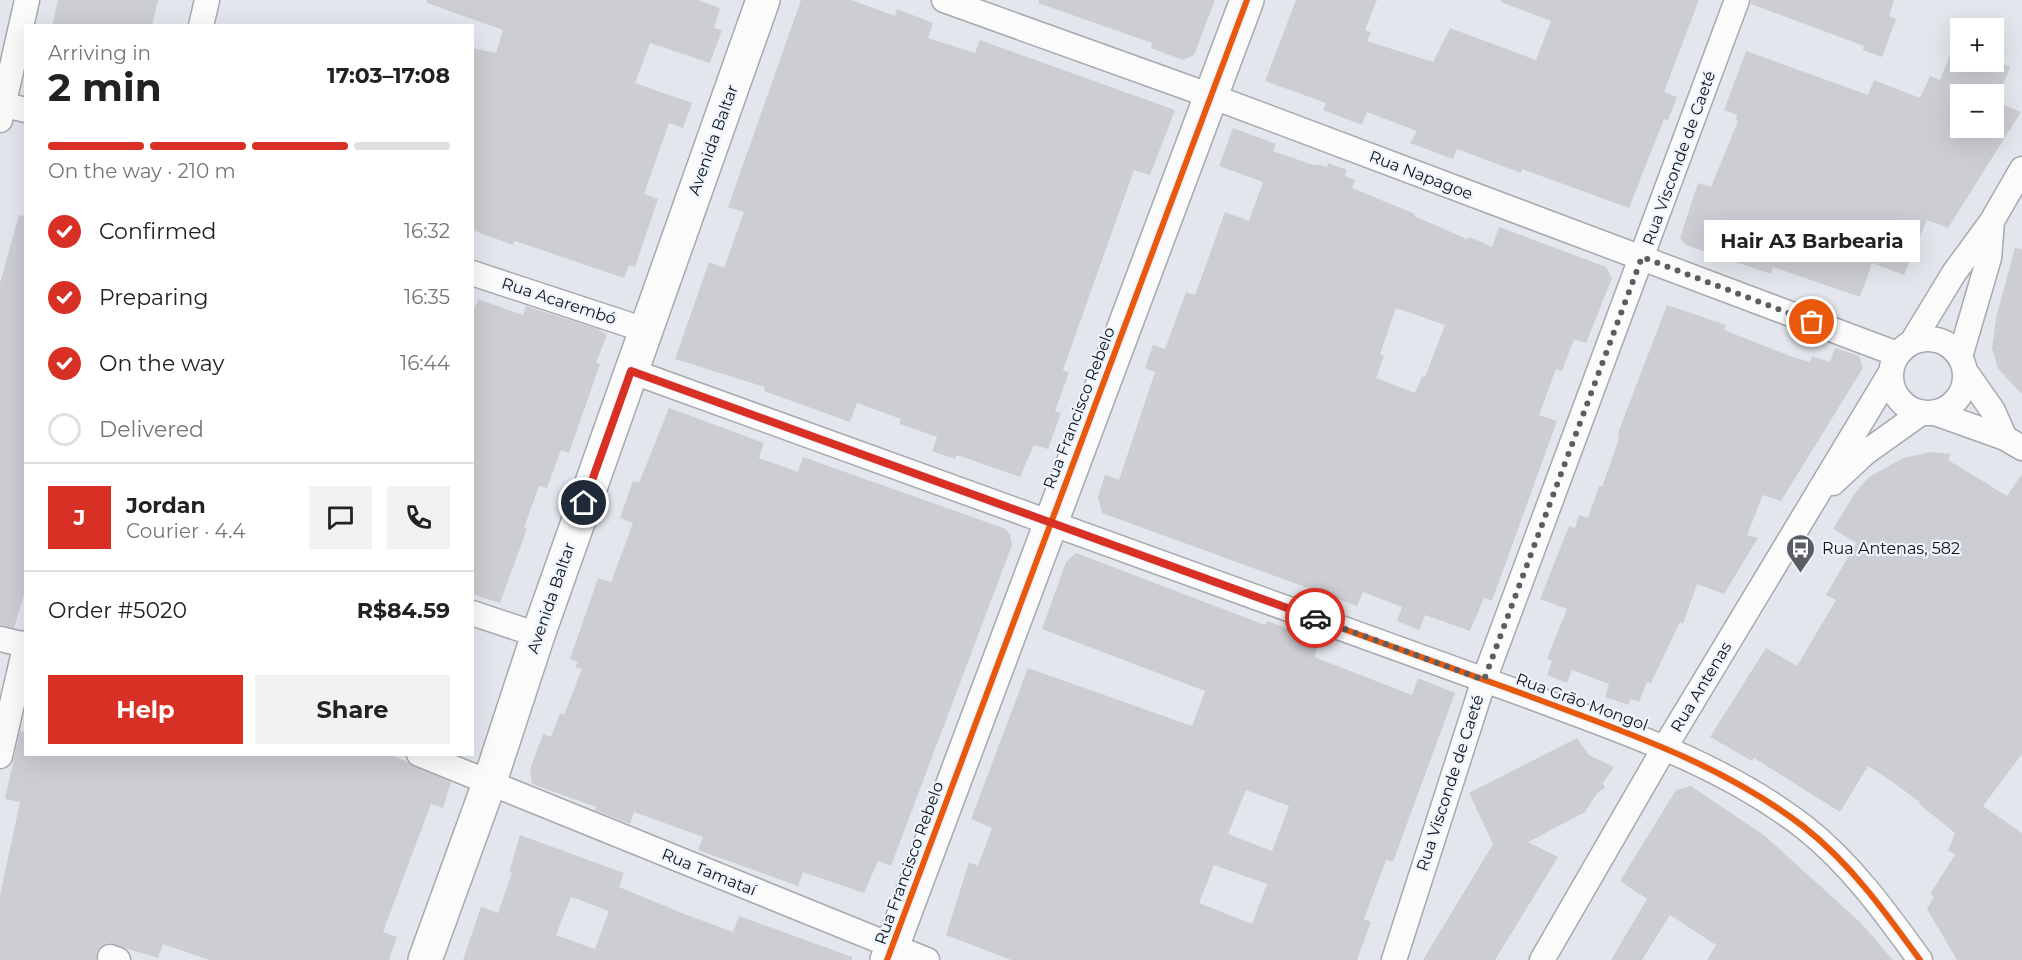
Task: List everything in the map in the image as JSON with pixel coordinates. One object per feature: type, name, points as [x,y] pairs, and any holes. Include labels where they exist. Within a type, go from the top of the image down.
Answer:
[{"type":"street","points":[[7,110],[27,0]]},
{"type":"street","points":[[201,24],[207,0]]},
{"type":"street","name":"Avenida Baltar","points":[[425,960],[490,781],[538,635],[763,0]]},
{"type":"street","name":"Rua Napagoe","points":[[944,0],[1211,96],[1900,356]]},
{"type":"street","name":"Rua Francisco Rebelo","points":[[889,954],[1247,0]]},
{"type":"street","name":"Rua Visconde de Caeté","points":[[1394,960],[1484,680],[1737,0]]},
{"type":"street","name":"Rua Antenas","points":[[1542,960],[1665,747],[1900,356],[1969,249],[1992,221],[2022,169]]},
{"type":"street","name":"Rua Antenas","points":[[1963,364],[1987,264],[1992,221]]},
{"type":"street","name":"Rua Acarembó","points":[[474,274],[645,330]]},
{"type":"street","points":[[1935,339],[1949,345],[2014,443],[1910,409],[1899,400],[1892,388],[1900,356],[1935,339]]},
{"type":"street","points":[[1928,413],[1949,407],[1960,396],[1963,364]]},
{"type":"street","name":"Rua Grão Mongol","points":[[631,371],[1051,521],[1665,747],[1754,792],[1805,828],[1849,870],[1920,960]]},
{"type":"street","name":"Rua Antenas","points":[[1808,508],[1864,453],[1928,413]]},
{"type":"street","points":[[474,614],[538,635]]},
{"type":"street","points":[[0,639],[24,644]]},
{"type":"street","points":[[0,756],[24,648]]},
{"type":"street","name":"Rua Tamataí","points":[[424,756],[490,781],[889,954],[927,960]]},
{"type":"building","points":[[58,0],[158,0],[152,24],[52,24]]},
{"type":"building","points":[[427,0],[698,0],[720,8],[714,28],[722,30],[710,63],[650,43],[635,83],[692,103],[683,128],[669,123],[644,194],[658,199],[635,267],[629,265],[624,278],[515,241],[513,245],[474,231],[474,48],[496,53],[503,30],[427,3]]},
{"type":"building","points":[[801,0],[851,0],[895,16],[897,9],[933,23],[928,38],[975,53],[980,40],[1175,110],[1150,175],[1134,170],[1063,370],[1069,373],[1055,411],[1061,413],[1048,449],[1034,445],[1020,477],[957,455],[955,459],[932,451],[937,437],[900,424],[901,419],[857,403],[850,422],[764,391],[765,387],[675,359],[709,262],[724,268],[744,212],[728,207]]},
{"type":"building","points":[[1039,0],[1215,0],[1194,55],[1183,60],[1151,48],[1152,43],[1038,3]]},
{"type":"building","points":[[1296,0],[1377,0],[1365,30],[1371,32],[1367,41],[1433,62],[1450,28],[1536,60],[1551,21],[1501,2],[1501,0],[1699,0],[1664,92],[1677,97],[1668,120],[1664,119],[1629,208],[1522,169],[1521,173],[1457,149],[1453,159],[1410,143],[1417,131],[1367,112],[1362,125],[1323,110],[1326,103],[1265,81]]},
{"type":"building","points":[[1751,0],[1894,0],[1889,16],[1896,19],[1882,57],[1863,50],[1864,46],[1751,4]]},
{"type":"building","points":[[1746,51],[1868,95],[1874,80],[1920,98],[1930,76],[1940,80],[1950,55],[1950,72],[2004,72],[2004,64],[2010,67],[2003,84],[1950,84],[1950,138],[2004,138],[2004,105],[2021,112],[1948,228],[1927,220],[1904,275],[1872,263],[1860,297],[1773,267],[1771,274],[1686,245],[1680,238],[1698,183],[1711,187],[1738,121],[1736,120],[1737,115],[1724,110]]},
{"type":"building","points":[[1233,128],[1276,144],[1273,151],[1316,166],[1317,164],[1327,167],[1328,163],[1347,170],[1345,176],[1355,180],[1352,188],[1467,239],[1470,237],[1492,247],[1499,227],[1606,267],[1612,278],[1586,343],[1574,339],[1562,371],[1556,369],[1539,415],[1557,421],[1492,601],[1484,598],[1470,631],[1425,615],[1419,630],[1397,621],[1402,607],[1363,592],[1357,606],[1102,513],[1098,497],[1105,475],[1119,480],[1155,372],[1145,368],[1153,345],[1165,349],[1186,292],[1195,295],[1225,212],[1249,221],[1263,182],[1219,166]],"holes":[[[1396,308],[1445,325],[1425,377],[1422,376],[1415,393],[1376,378],[1384,356],[1380,354]]]},
{"type":"building","points":[[19,215],[24,216],[24,595],[14,628],[0,625],[0,283]]},
{"type":"building","points":[[2015,248],[2022,249],[2022,394],[1998,369],[1992,348],[1996,318]]},
{"type":"building","points":[[478,299],[523,315],[526,306],[598,329],[607,335],[596,363],[600,364],[569,453],[561,450],[547,488],[539,486],[524,528],[527,529],[500,603],[474,595],[474,310]]},
{"type":"building","points":[[1667,305],[1726,325],[1724,330],[1790,356],[1810,362],[1812,356],[1830,362],[1835,348],[1859,356],[1863,368],[1781,501],[1763,495],[1747,535],[1758,538],[1724,594],[1697,584],[1683,624],[1680,622],[1651,683],[1647,682],[1639,702],[1631,699],[1628,705],[1605,697],[1609,684],[1572,670],[1567,683],[1547,675],[1552,661],[1547,659],[1567,609],[1540,599],[1569,526],[1575,528],[1579,515],[1588,518],[1599,486],[1602,487],[1619,439],[1618,433]]},
{"type":"building","points":[[669,408],[764,443],[759,458],[798,472],[803,457],[1006,529],[1010,535],[1012,545],[891,866],[878,861],[864,893],[803,872],[798,886],[698,850],[703,837],[634,812],[630,824],[595,810],[596,807],[532,784],[530,769],[543,734],[551,737],[560,713],[564,715],[582,669],[575,667],[578,662],[570,659],[598,578],[611,582],[633,523],[620,518],[633,481],[639,483]]},
{"type":"building","points":[[1931,452],[1951,454],[1948,460],[2007,496],[2022,474],[2022,754],[1983,806],[2022,833],[2022,960],[1957,960],[1927,909],[1934,897],[1930,894],[1955,855],[1948,850],[1955,833],[1919,804],[1920,802],[1884,776],[1868,766],[1840,812],[1754,758],[1752,761],[1710,737],[1766,648],[1797,666],[1836,600],[1826,595],[1856,543],[1833,529],[1855,493],[1869,477],[1903,458]]},
{"type":"building","points":[[1076,553],[1265,625],[1267,621],[1305,635],[1304,638],[1319,644],[1314,657],[1412,695],[1418,678],[1455,693],[1393,862],[1386,860],[1364,919],[1371,922],[1357,960],[1011,960],[946,935],[969,862],[978,866],[992,828],[971,819],[1028,668],[1192,726],[1205,691],[1042,629],[1066,562]],"holes":[[[1246,790],[1289,806],[1272,851],[1228,834]],[[1214,865],[1267,884],[1252,924],[1199,903]]]},
{"type":"building","points":[[20,731],[24,732],[24,756],[394,756],[451,782],[443,808],[431,804],[383,932],[397,937],[389,960],[209,960],[163,944],[158,958],[108,943],[97,951],[96,960],[0,960],[0,895],[20,802],[5,799]]},
{"type":"building","points":[[1577,738],[1589,755],[1614,767],[1603,783],[1605,788],[1598,792],[1585,812],[1528,842],[1558,857],[1495,960],[1423,960],[1493,844],[1469,793]]},
{"type":"building","points":[[1691,786],[1765,836],[1862,924],[1893,960],[1707,960],[1716,945],[1670,915],[1642,960],[1611,960],[1647,899],[1620,881],[1676,790]]},
{"type":"building","points":[[520,835],[624,873],[619,887],[687,915],[733,932],[739,916],[852,957],[852,960],[463,960],[481,907],[498,913],[512,873],[509,872]],"holes":[[[571,897],[609,911],[595,949],[556,935]]]},
{"type":"cycle path","points":[[887,960],[1247,0]]},
{"type":"cycle path","points":[[631,371],[1526,695],[1670,750],[1739,784],[1772,804],[1821,841],[1852,873],[1920,960]]},
{"type":"way so far","points":[[1315,618],[1484,680],[1642,257],[1812,322]]},
{"type":"place","name":"Hair A3 Barbearia","points":[[1812,322]]},
{"type":"place","name":"Rua Antenas, 582","points":[[1801,574]]},
{"type":"route","points":[[584,503],[631,371],[1315,618]]}]
